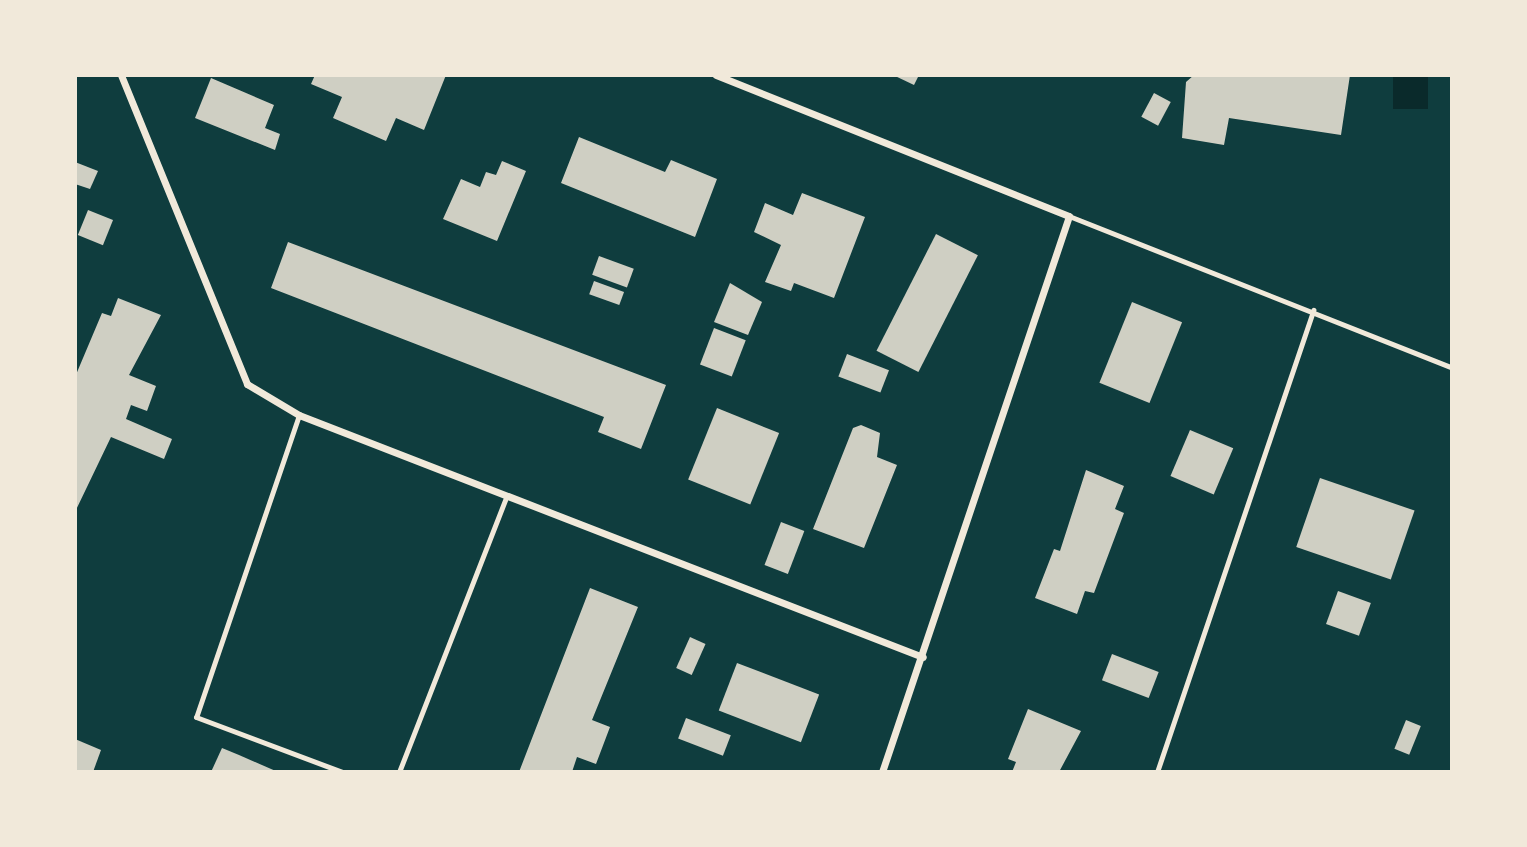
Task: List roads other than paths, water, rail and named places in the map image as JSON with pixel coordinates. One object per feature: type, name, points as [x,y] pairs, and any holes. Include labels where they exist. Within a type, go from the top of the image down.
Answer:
[{"type":"street","points":[[121,75],[247,384],[299,415],[923,657]]},
{"type":"street","points":[[716,75],[1069,216],[923,657],[882,772]]},
{"type":"lane","points":[[1069,216],[1313,310],[1452,368]]},
{"type":"lane","points":[[1157,772],[1313,310]]},
{"type":"lane","points":[[299,415],[196,717],[342,772]]},
{"type":"lane","points":[[399,772],[506,497]]},
{"type":"water","points":[[1393,75],[1428,75],[1428,109],[1393,109]]}]
